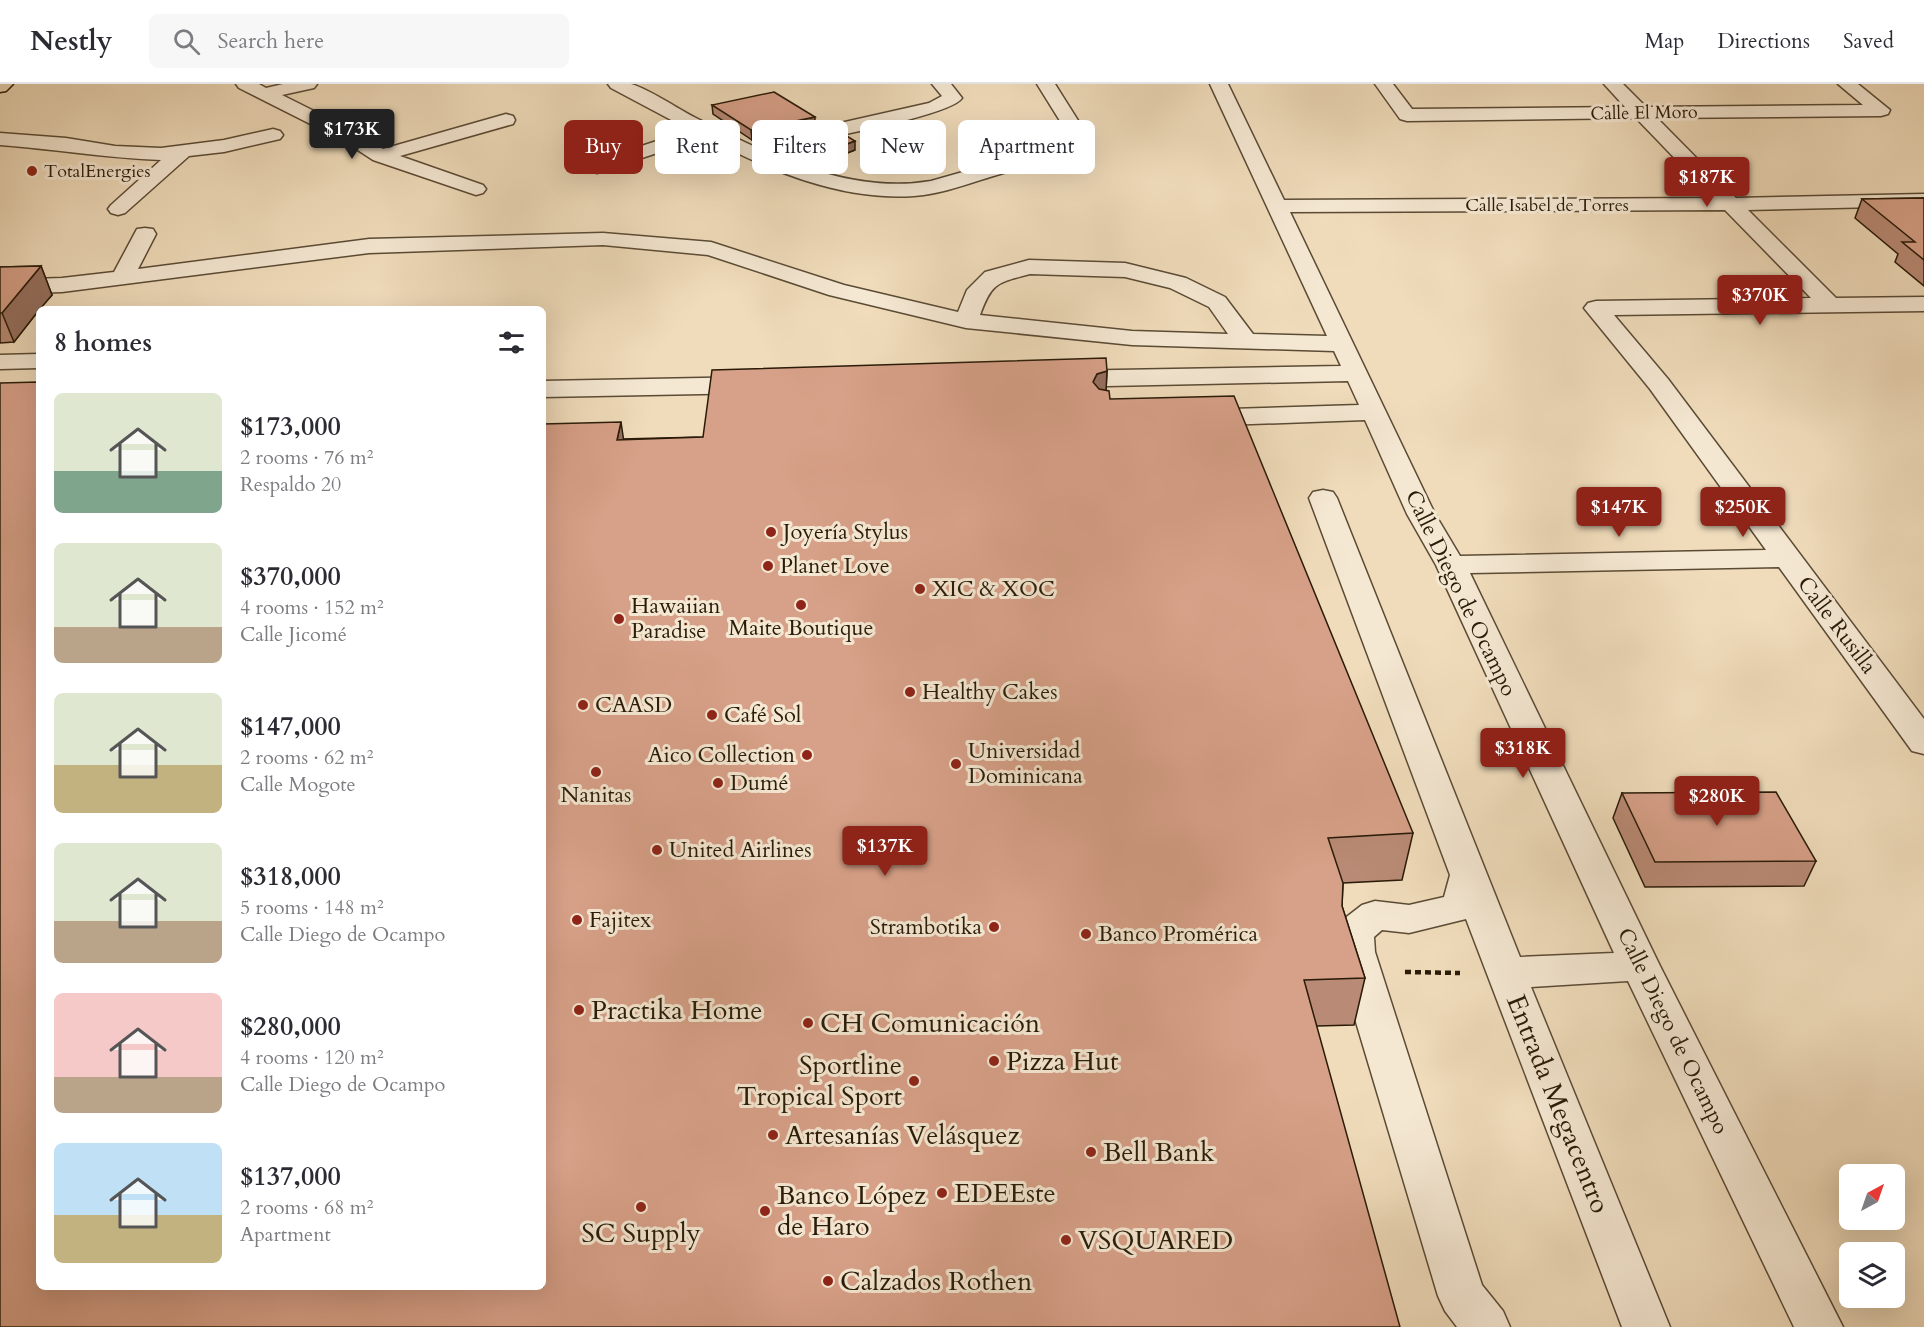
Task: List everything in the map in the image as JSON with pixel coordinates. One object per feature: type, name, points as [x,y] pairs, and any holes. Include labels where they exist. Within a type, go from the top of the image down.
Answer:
[{"type":"street","points":[[245,84],[351,137],[380,156],[476,189]]},
{"type":"street","points":[[267,93],[308,84]]},
{"type":"street","points":[[617,84],[688,120]]},
{"type":"street","points":[[748,149],[935,107],[953,98],[941,84]]},
{"type":"street","points":[[740,145],[795,170],[837,184],[880,190],[914,190],[945,185],[1075,146],[1081,141],[1046,84]]},
{"type":"street","name":"Calle Diego de Ocampo","points":[[1219,84],[1421,514],[1451,565],[1640,966],[1819,1327]]},
{"type":"street","name":"Calle El Moro","points":[[1384,84],[1407,115],[1881,110],[1847,84]]},
{"type":"street","points":[[1613,84],[1829,304],[1924,304]]},
{"type":"street","points":[[380,156],[506,120]]},
{"type":"street","points":[[0,139],[66,144],[115,152],[161,154],[224,146],[273,135]]},
{"type":"street","points":[[118,209],[183,152]]},
{"type":"street","name":"Calle Isabel de Torres","points":[[1278,206],[1729,204],[1924,200]]},
{"type":"street","points":[[122,277],[145,234]]},
{"type":"street","points":[[0,287],[62,285],[369,246],[603,239],[711,249],[837,291],[966,321],[1132,338],[1246,341],[1360,382]]},
{"type":"street","points":[[966,321],[978,290],[993,277],[1029,267],[1125,270],[1178,283],[1217,302],[1246,341]]},
{"type":"street","name":"Calle Rusilla","points":[[1829,304],[1596,308],[1659,384],[1924,743]]},
{"type":"street","points":[[0,362],[36,361]]},
{"type":"street","points":[[1043,379],[1360,382]]},
{"type":"street","points":[[1174,411],[1360,382]]},
{"type":"street","points":[[546,389],[781,384]]},
{"type":"street","points":[[1323,498],[1506,973]]},
{"type":"street","points":[[1451,565],[1787,558]]},
{"type":"street","points":[[1468,876],[1460,907],[1409,919],[1375,915],[1354,932],[1355,952],[1462,1296],[1486,1327]]},
{"type":"street","name":"Entrada Megacentro","points":[[1640,966],[1506,973],[1646,1327]]},
{"type":"path","points":[[1361,971],[1506,973]]},
{"type":"building","points":[[774,92],[815,117],[800,120],[752,120],[751,130],[740,123],[740,120],[735,120],[712,105]]},
{"type":"building","points":[[848,137],[855,141],[848,144]]},
{"type":"building","points":[[1924,198],[1924,260],[1902,242],[1915,242],[1862,199]]},
{"type":"building","points":[[41,266],[2,313],[0,313],[0,267]]},
{"type":"building","points":[[1106,358],[1107,371],[1097,374],[1093,382],[1099,389],[1109,391],[1110,399],[1234,396],[1413,833],[1328,838],[1343,883],[1342,906],[1365,978],[1304,980],[1400,1327],[0,1327],[0,383],[36,382],[36,1290],[546,1290],[546,424],[621,422],[617,440],[703,437],[712,370]]},
{"type":"building","points":[[1776,792],[1816,861],[1655,862],[1622,793]]},
{"type":"place","name":"TotalEnergies","points":[[32,171]]},
{"type":"place","name":"Joyería Stylus","points":[[771,532]]},
{"type":"place","name":"Planet Love","points":[[768,566]]},
{"type":"place","name":"XIC & XOC","points":[[920,589]]},
{"type":"place","name":"Maite Boutique","points":[[801,605]]},
{"type":"place","name":"Hawaiian Paradise","points":[[619,619]]},
{"type":"place","name":"Healthy Cakes","points":[[910,692]]},
{"type":"place","name":"CAASD","points":[[583,705]]},
{"type":"place","name":"Café Sol","points":[[712,715]]},
{"type":"place","name":"Aico Collection","points":[[807,755]]},
{"type":"place","name":"Universidad Dominicana","points":[[956,764]]},
{"type":"place","name":"Nanitas","points":[[596,772]]},
{"type":"place","name":"Dumé","points":[[718,783]]},
{"type":"place","name":"United Airlines","points":[[657,850]]},
{"type":"place","name":"Fajitex","points":[[577,920]]},
{"type":"place","name":"Strambotika","points":[[994,927]]},
{"type":"place","name":"Banco Promérica","points":[[1086,934]]},
{"type":"place","name":"Practika Home","points":[[579,1010]]},
{"type":"place","name":"CH Comunicación","points":[[808,1023]]},
{"type":"place","name":"Pizza Hut","points":[[994,1061]]},
{"type":"place","name":"Sportline Tropical Sport","points":[[914,1081]]},
{"type":"place","name":"Artesanías Velásquez","points":[[773,1135]]},
{"type":"place","name":"Bell Bank","points":[[1091,1152]]},
{"type":"place","name":"EDEEste","points":[[942,1193]]},
{"type":"place","name":"SC Supply","points":[[641,1207]]},
{"type":"place","name":"Banco López de Haro","points":[[765,1211]]},
{"type":"place","name":"VSQUARED","points":[[1066,1240]]},
{"type":"place","name":"Calzados Rothen","points":[[828,1281]]}]
